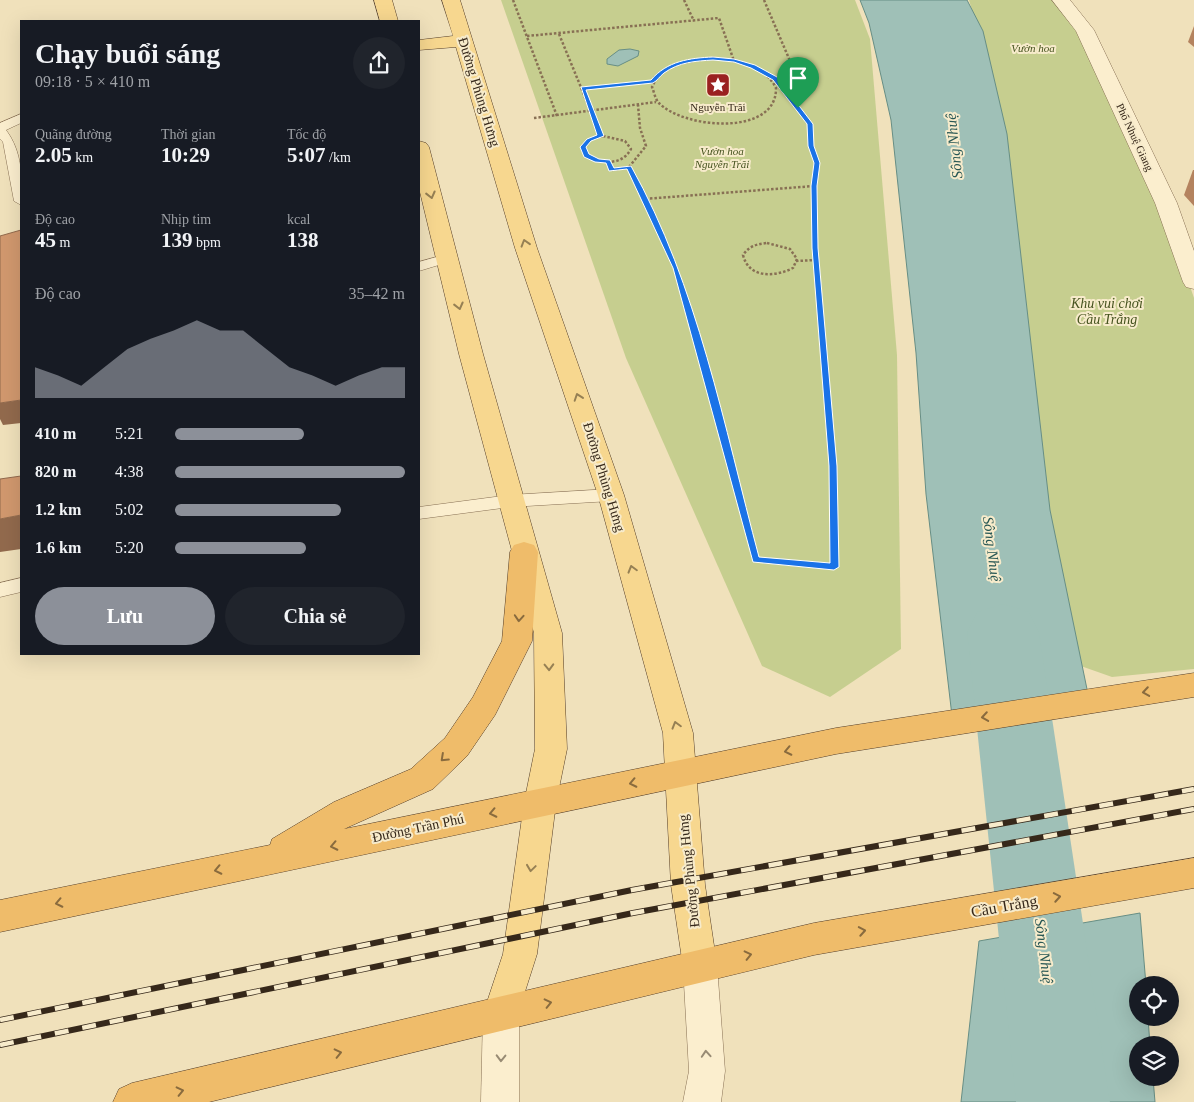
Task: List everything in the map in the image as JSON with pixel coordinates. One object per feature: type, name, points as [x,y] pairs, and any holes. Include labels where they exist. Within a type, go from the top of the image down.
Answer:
[{"type":"highway","points":[[265,860],[345,812],[422,779],[456,748],[484,706],[517,641],[524,552]]},
{"type":"highway","name":"Đường Trần Phú","points":[[0,916],[836,741],[1194,685]]},
{"type":"highway","name":"Cầu Trắng","points":[[700,966],[814,939],[1194,873]]},
{"type":"highway","points":[[132,1102],[700,966]]},
{"type":"main road","points":[[384,0],[389,20]]},
{"type":"main road","name":"Đường Phùng Hưng","points":[[451,0],[526,248],[611,495],[678,733],[688,885],[700,966]]},
{"type":"main road","points":[[420,45],[464,41]]},
{"type":"main road","points":[[420,151],[510,501],[548,633],[551,749],[540,803],[520,954],[501,1014]]},
{"type":"street","name":"Phố Nhuệ Giang","points":[[1061,0],[1085,30],[1166,202],[1194,282]]},
{"type":"street","points":[[700,966],[707,1071],[702,1102]]},
{"type":"street","points":[[500,1102],[501,1014]]},
{"type":"lane","points":[[20,119],[0,129],[9,142],[20,191]]},
{"type":"lane","points":[[420,267],[447,258]]},
{"type":"lane","points":[[420,513],[510,501],[611,495]]},
{"type":"lane","points":[[0,590],[20,585]]},
{"type":"path","points":[[513,0],[557,116]]},
{"type":"path","points":[[684,0],[694,21]]},
{"type":"path","points":[[764,0],[792,68],[798,108]]},
{"type":"path","points":[[527,36],[719,18],[734,61]]},
{"type":"path","points":[[559,34],[583,88],[601,136]]},
{"type":"path","points":[[629,167],[676,268],[702,356],[756,560],[834,567],[833,466],[816,260],[814,186],[817,163],[811,146],[810,124],[782,85],[768,75],[753,66],[734,61],[713,58],[692,60],[674,65],[660,73],[653,82],[651,92],[656,102],[667,111],[683,118],[722,124],[742,122],[758,116],[770,108],[777,97],[776,86],[768,75]]},
{"type":"path","points":[[583,88],[653,82]]},
{"type":"path","points":[[534,118],[656,102]]},
{"type":"path","points":[[608,162],[612,170],[629,167],[646,146],[640,128],[638,105]]},
{"type":"path","points":[[601,136],[625,140],[631,149],[625,157],[608,162],[591,158],[584,151],[585,144],[601,136]]},
{"type":"path","points":[[644,199],[814,186]]},
{"type":"path","points":[[775,244],[790,249],[796,261],[793,268],[787,272],[770,275],[761,274],[746,266],[742,255],[751,246],[775,244]]},
{"type":"path","points":[[796,261],[816,260]]},
{"type":"green space","name":"Vườn hoa Nguyễn Trãi","points":[[501,0],[855,0],[870,39],[897,355],[901,649],[830,697],[762,666],[626,358]]},
{"type":"green space","name":"Khu vui chơi Cầu Trắng","points":[[969,0],[1057,0],[1081,30],[1161,202],[1194,298],[1194,669],[1112,677],[1078,665],[1038,510],[997,96]]},
{"type":"water","points":[[860,0],[967,0],[983,31],[1007,134],[1050,510],[1088,694],[952,716],[926,494],[916,353],[891,120],[869,23]]},
{"type":"water","points":[[630,49],[639,51],[638,56],[618,66],[607,64],[607,59],[619,50]]},
{"type":"water","points":[[1140,913],[1145,976],[1129,976],[1129,1026],[1149,1026],[1149,1036],[1129,1036],[1129,1086],[1154,1086],[1155,1102],[961,1102],[979,941]]},
{"type":"building","points":[[20,230],[20,400],[0,403],[0,236]]},
{"type":"building","points":[[20,476],[20,515],[0,519],[0,479]]},
{"type":"waterway","name":"Sông Nhuệ","points":[[1003,632],[1063,1102]]},
{"type":"railway","points":[[0,1020],[632,890],[1194,789]]},
{"type":"railway","points":[[0,1045],[633,913],[1194,809]]},
{"type":"place","name":"Nguyễn Trãi","points":[[718,85]]},
{"type":"route","points":[[713,58],[753,66],[775,78],[798,108],[810,124],[811,146],[817,163],[814,186],[815,248],[833,466],[834,567],[756,560],[702,356],[676,268],[629,167],[612,170],[608,162],[597,161],[586,155],[583,147],[589,140],[601,136],[583,88],[653,82],[660,73],[674,65],[692,60],[713,58]]},
{"type":"park label","name":"Vườn hoa","points":[[1033,48]]}]
